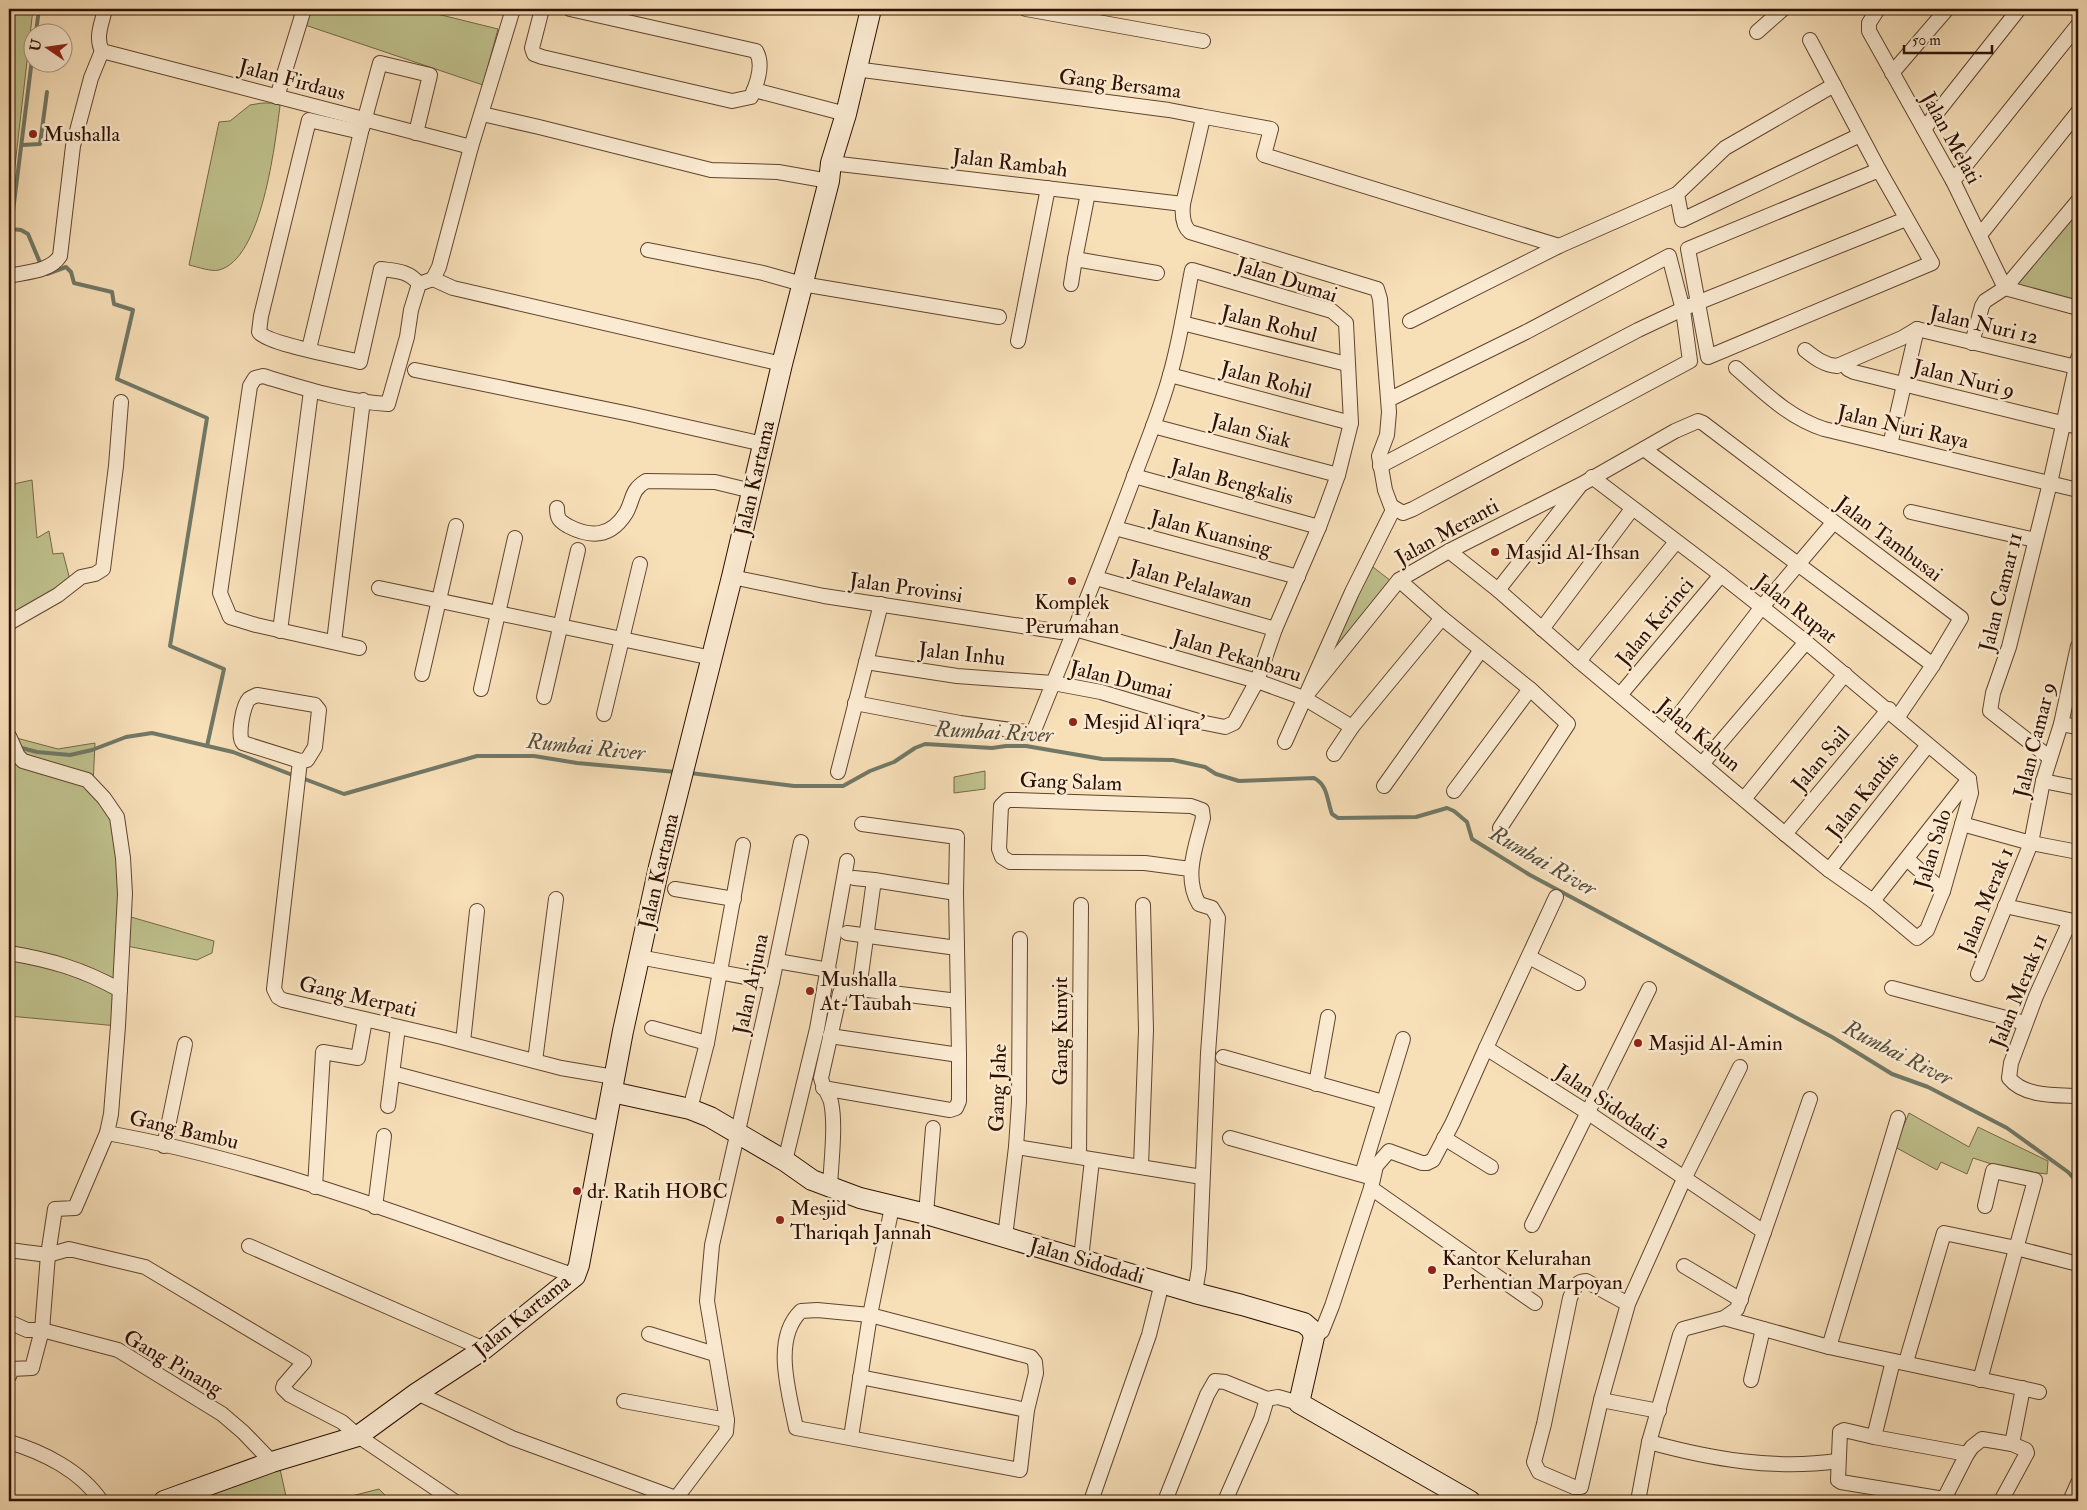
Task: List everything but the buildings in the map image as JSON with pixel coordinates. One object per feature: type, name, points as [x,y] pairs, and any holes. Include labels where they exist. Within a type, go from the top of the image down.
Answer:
[{"type":"main road","name":"Jalan Kartama","points":[[164,1501],[272,1462],[358,1436],[417,1392],[484,1349],[575,1276],[579,1265],[603,1129],[639,957],[782,364],[871,9]]},
{"type":"main road","name":"Jalan Sidodadi","points":[[613,1085],[710,1117],[812,1180],[830,1187],[892,1207],[926,1214],[1195,1294],[1304,1323],[1311,1329],[1314,1337]]},
{"type":"main road","points":[[1314,1337],[1298,1402],[1470,1501]]},
{"type":"street","points":[[9,276],[42,268],[57,261],[60,256],[73,146],[90,78],[102,51],[99,44],[99,32],[105,9]]},
{"type":"street","points":[[277,97],[304,9]]},
{"type":"street","points":[[433,279],[439,266],[513,9]]},
{"type":"street","points":[[542,9],[532,48],[534,54],[732,101],[751,97],[760,68],[760,57],[756,51],[570,9]]},
{"type":"street","points":[[1026,9],[1203,41]]},
{"type":"street","points":[[1757,32],[1783,9]]},
{"type":"street","name":"Jalan Melati","points":[[1878,9],[1869,23],[1869,32],[1952,181],[2006,288]]},
{"type":"street","points":[[1892,74],[1947,9]]},
{"type":"street","points":[[1924,129],[2019,9]]},
{"type":"street","points":[[1952,181],[2078,25]]},
{"type":"street","points":[[1810,40],[1878,170],[1932,263],[1708,358],[1690,307],[1669,256],[1526,332],[1388,400],[1386,435],[1379,456],[1385,490],[1394,508],[1403,512],[1413,509],[1690,361],[1690,307],[1688,249],[1878,170]]},
{"type":"street","name":"Jalan Firdaus","points":[[102,51],[277,97],[363,126],[416,133],[472,147]]},
{"type":"street","points":[[309,349],[380,62],[430,75],[416,133]]},
{"type":"street","name":"Gang Bersama","points":[[855,70],[1169,110],[1200,116],[1202,122],[1183,204],[1186,228],[1190,232],[1377,290],[1380,299],[1388,400]]},
{"type":"street","points":[[1410,321],[1559,246],[1677,194],[1726,148],[1834,85]]},
{"type":"street","points":[[754,90],[846,114]]},
{"type":"street","points":[[1980,235],[2078,112]]},
{"type":"street","name":"Jalan Rambah","points":[[482,114],[711,170],[738,172],[830,172],[1048,188],[1183,204]]},
{"type":"street","points":[[1200,116],[1271,129],[1264,155],[1559,246]]},
{"type":"street","points":[[363,126],[309,120],[261,316],[259,332],[266,339],[360,362],[381,269],[404,272],[414,277],[419,284]]},
{"type":"street","points":[[1677,194],[1682,220],[1860,136]]},
{"type":"street","points":[[1018,341],[1048,188]]},
{"type":"street","points":[[1071,284],[1088,193]]},
{"type":"street","points":[[1972,343],[1985,301],[2006,288],[2078,200]]},
{"type":"street","points":[[1380,466],[1638,330],[1906,219]]},
{"type":"street","points":[[648,250],[763,273],[802,284],[1000,317]]},
{"type":"street","points":[[1075,259],[1157,273]]},
{"type":"street","name":"Jalan Dumai","points":[[1192,270],[1332,311],[1346,323],[1350,423],[1338,475],[1320,527],[1275,629],[1257,681],[1234,723],[1225,726],[1205,723],[1101,692],[1053,683],[1096,578],[1153,426],[1170,375],[1182,323],[1192,270]]},
{"type":"street","points":[[419,284],[433,279],[453,288],[782,364]]},
{"type":"street","points":[[359,648],[280,631],[230,617],[220,593],[250,386],[255,378],[263,376],[311,391],[388,404],[407,337],[411,310],[419,284]]},
{"type":"street","points":[[2006,288],[2078,308]]},
{"type":"street","name":"Jalan Rohul","points":[[1182,323],[1347,364]]},
{"type":"street","points":[[1890,445],[1917,329]]},
{"type":"street","name":"Jalan Nuri 12","points":[[1844,364],[1902,338],[1917,329],[1972,343],[2077,363]]},
{"type":"street","points":[[1805,350],[1815,359],[1826,364],[1838,366],[1844,364]]},
{"type":"street","name":"Jalan Camar 11","points":[[2050,758],[1990,711],[1993,693],[2009,647],[2064,424],[2077,363]]},
{"type":"street","name":"Jalan Nuri 9","points":[[1844,364],[1854,372],[2078,427]]},
{"type":"street","name":"Jalan Nuri Raya","points":[[1736,368],[1792,415],[1805,423],[2078,490]]},
{"type":"street","points":[[415,370],[630,414],[763,444]]},
{"type":"street","name":"Jalan Rohil","points":[[1170,375],[1350,423]]},
{"type":"street","points":[[280,631],[311,391]]},
{"type":"street","points":[[334,642],[363,400]]},
{"type":"street","points":[[9,623],[58,594],[81,577],[95,574],[103,569],[116,466],[120,402]]},
{"type":"street","name":"Jalan Meranti","points":[[1304,698],[1399,580],[1448,551],[1587,481],[1675,431],[1698,421]]},
{"type":"street","name":"Jalan Tambusai","points":[[1698,421],[1704,423],[1833,523],[1961,618],[1933,665],[1893,714]]},
{"type":"street","name":"Jalan Siak","points":[[1153,426],[1338,475]]},
{"type":"street","points":[[1644,449],[1933,665]]},
{"type":"street","name":"Jalan Bengkalis","points":[[1134,476],[1320,527]]},
{"type":"street","points":[[557,508],[557,517],[561,522],[586,533],[601,534],[610,531],[626,513],[637,487],[646,481],[715,482],[752,491]]},
{"type":"street","points":[[1498,590],[1587,481]]},
{"type":"street","name":"Jalan Rupat","points":[[1587,481],[1632,509],[1721,575],[1845,674],[1969,779]]},
{"type":"street","name":"Jalan Pekanbaru","points":[[1075,629],[1257,681],[1304,698],[1352,592],[1394,508]]},
{"type":"street","points":[[1542,629],[1632,509]]},
{"type":"street","points":[[1911,512],[2035,540]]},
{"type":"street","points":[[1666,732],[1761,608],[1833,523]]},
{"type":"street","points":[[422,674],[456,526]]},
{"type":"street","name":"Jalan Kuansing","points":[[1115,528],[1298,577]]},
{"type":"street","points":[[481,689],[515,538]]},
{"type":"street","points":[[1579,661],[1676,542]]},
{"type":"street","points":[[544,697],[578,550]]},
{"type":"street","name":"Jalan Kabun","points":[[1448,551],[1498,590],[1579,661],[1829,870],[1873,901],[1916,938],[1927,930]]},
{"type":"street","points":[[604,714],[640,564]]},
{"type":"street","name":"Jalan Kerinci","points":[[1620,695],[1721,575]]},
{"type":"street","name":"Jalan Provinsi","points":[[732,577],[824,596],[1061,632],[1075,629]]},
{"type":"street","name":"Jalan Pelalawan","points":[[1096,578],[1275,629]]},
{"type":"street","points":[[1399,580],[1568,724],[1500,828]]},
{"type":"street","points":[[379,588],[712,658]]},
{"type":"street","points":[[838,772],[881,604]]},
{"type":"street","points":[[1334,754],[1352,727],[1442,618]]},
{"type":"street","points":[[1702,764],[1806,642]]},
{"type":"street","name":"Jalan Camar 9","points":[[2030,843],[2044,781],[2061,724],[2078,646]]},
{"type":"street","points":[[1384,786],[1480,650]]},
{"type":"street","name":"Jalan Inhu","points":[[866,662],[957,676],[1053,683]]},
{"type":"street","points":[[1744,799],[1845,674]]},
{"type":"street","points":[[855,703],[951,721],[1033,732],[1053,683]]},
{"type":"street","points":[[1454,791],[1530,690]]},
{"type":"street","points":[[257,695],[315,705],[319,710],[315,747],[299,771],[240,740],[239,733],[246,703],[250,698],[257,695]]},
{"type":"street","points":[[1285,742],[1304,698],[1352,727]]},
{"type":"street","name":"Jalan Sail","points":[[1785,834],[1893,714]]},
{"type":"street","points":[[2061,724],[2078,728]]},
{"type":"street","name":"Gang Bambu","points":[[9,736],[18,756],[23,762],[86,780],[104,798],[117,817],[123,858],[125,894],[111,1114],[107,1133],[229,1160],[375,1207],[575,1276]]},
{"type":"street","name":"Jalan Kandis","points":[[1829,870],[1928,745]]},
{"type":"street","name":"Gang Merpati","points":[[299,771],[274,989],[278,997],[283,1000],[365,1020],[464,1042],[561,1068],[613,1085]]},
{"type":"street","points":[[1873,901],[1969,779]]},
{"type":"street","name":"Jalan Salo","points":[[1927,930],[1943,891],[1971,793],[1969,779]]},
{"type":"street","points":[[2044,781],[2078,788]]},
{"type":"street","name":"Gang Salam","points":[[1190,869],[1145,863],[1010,862],[1002,857],[999,849],[1001,806],[1007,800],[1016,800],[1191,806],[1202,810],[1204,818],[1190,869],[1194,896],[1199,904],[1212,908],[1218,918],[1218,941],[1210,1028],[1199,1268],[1195,1294]]},
{"type":"street","points":[[823,1088],[950,1110],[956,1108],[958,1101],[956,837],[862,824]]},
{"type":"street","points":[[1962,824],[2030,843],[2078,852]]},
{"type":"street","name":"Jalan Arjuna","points":[[727,1420],[707,1301],[712,1245],[739,1134],[801,842]]},
{"type":"street","name":"Jalan Merak 1","points":[[1978,974],[2030,843]]},
{"type":"street","points":[[690,1110],[707,1043],[744,845]]},
{"type":"street","points":[[1907,859],[1943,891]]},
{"type":"street","points":[[785,1162],[829,970],[848,861]]},
{"type":"street","points":[[854,878],[956,893]]},
{"type":"street","points":[[859,989],[874,880]]},
{"type":"street","points":[[675,889],[734,899]]},
{"type":"street","points":[[1368,1180],[1376,1166],[1389,1151],[1427,1163],[1433,1160],[1556,897]]},
{"type":"street","points":[[535,1061],[556,899]]},
{"type":"street","name":"Gang Kunyit","points":[[1081,905],[1085,1158],[1081,1259]]},
{"type":"street","points":[[1141,1166],[1146,1030],[1142,905]]},
{"type":"street","points":[[2005,906],[2074,921]]},
{"type":"street","points":[[464,1042],[477,911]]},
{"type":"street","name":"Jalan Merak 11","points":[[2074,921],[2036,996],[2011,1063],[2009,1078],[2014,1084],[2022,1088],[2042,1093],[2078,1096]]},
{"type":"street","points":[[847,933],[957,948]]},
{"type":"street","name":"Gang Jahe","points":[[1005,1237],[1016,1147],[1019,1102],[1020,938]]},
{"type":"street","points":[[9,953],[48,960],[94,975],[120,990]]},
{"type":"street","points":[[639,957],[772,982]]},
{"type":"street","points":[[1529,957],[1578,983]]},
{"type":"street","points":[[777,961],[829,970]]},
{"type":"street","points":[[830,1187],[833,1112],[821,1078],[840,992],[850,987],[958,1001]]},
{"type":"street","points":[[1892,988],[2026,1023]]},
{"type":"street","points":[[1532,1225],[1649,989]]},
{"type":"street","points":[[1316,1084],[1328,1017]]},
{"type":"street","points":[[315,1187],[323,1052],[358,1058],[365,1020]]},
{"type":"street","points":[[388,1106],[398,1027]]},
{"type":"street","points":[[652,1028],[707,1043]]},
{"type":"street","points":[[830,1036],[958,1055]]},
{"type":"street","points":[[1314,1337],[1322,1331],[1332,1306],[1368,1180],[1383,1102],[1403,1038]]},
{"type":"street","points":[[164,1146],[185,1044]]},
{"type":"street","name":"Jalan Sidodadi 2","points":[[1486,1048],[1587,1112],[1764,1232]]},
{"type":"street","points":[[1223,1057],[1383,1102]]},
{"type":"street","points":[[1628,1304],[1586,1281],[1581,1281],[1575,1286],[1570,1298],[1544,1424],[1534,1462],[1539,1472],[1574,1487],[1581,1487],[1601,1400],[1628,1304],[1684,1179],[1740,1067]]},
{"type":"street","points":[[400,1075],[603,1129]]},
{"type":"street","points":[[1638,1501],[1649,1442],[1683,1329],[1724,1318],[1737,1309],[1810,1099]]},
{"type":"street","points":[[1829,1347],[1898,1118]]},
{"type":"street","points":[[926,1214],[933,1128]]},
{"type":"street","points":[[9,1376],[12,1369],[32,1368],[42,1330],[48,1255],[55,1209],[75,1208],[107,1133]]},
{"type":"street","points":[[375,1207],[384,1136]]},
{"type":"street","points":[[1230,1138],[1368,1180],[1535,1303]]},
{"type":"street","points":[[1444,1138],[1491,1167]]},
{"type":"street","points":[[1016,1147],[1202,1177]]},
{"type":"street","points":[[1980,1380],[2035,1180],[1993,1171],[1985,1206]]},
{"type":"street","points":[[851,1437],[870,1315],[892,1207]]},
{"type":"street","points":[[1874,1437],[1944,1233],[2016,1248],[2078,1264]]},
{"type":"street","points":[[248,1246],[484,1349]]},
{"type":"street","points":[[9,1250],[48,1255],[69,1249],[145,1267],[304,1362],[283,1388],[290,1395],[342,1422],[358,1436],[454,1501]]},
{"type":"street","points":[[1684,1266],[1740,1300]]},
{"type":"street","points":[[1091,1501],[1149,1335],[1162,1283]]},
{"type":"street","points":[[817,1310],[870,1315],[1031,1357],[1036,1362],[1036,1373],[1027,1410],[1020,1470],[796,1428],[787,1381],[785,1349],[792,1320],[801,1311],[817,1310]]},
{"type":"street","points":[[1724,1318],[1829,1347],[2039,1392]]},
{"type":"street","name":"Gang Pinang","points":[[9,1322],[27,1330],[42,1330],[118,1350],[222,1414],[243,1432],[272,1462]]},
{"type":"street","points":[[1751,1380],[1764,1329]]},
{"type":"street","points":[[649,1334],[715,1354]]},
{"type":"street","points":[[860,1377],[1027,1410]]},
{"type":"street","points":[[1165,1501],[1207,1394],[1215,1381],[1226,1382],[1267,1399],[1278,1397],[1298,1402]]},
{"type":"street","points":[[2012,1444],[2023,1388]]},
{"type":"street","points":[[417,1392],[512,1438],[678,1500],[724,1436],[727,1420],[624,1401]]},
{"type":"street","points":[[1226,1501],[1261,1419],[1267,1399]]},
{"type":"street","points":[[1601,1400],[1659,1411]]},
{"type":"street","points":[[1967,1454],[1844,1430],[1840,1432],[1837,1476],[1841,1482],[1944,1500],[1967,1454],[1982,1439],[2012,1444],[2026,1450],[2027,1453],[2001,1501]]},
{"type":"street","points":[[9,1442],[32,1449],[73,1473],[95,1492],[101,1501]]},
{"type":"street","points":[[1649,1442],[1695,1455],[1741,1462],[1805,1466],[1838,1462]]},
{"type":"street","points":[[2070,1501],[2078,1483]]},
{"type":"green space","points":[[9,9],[33,9],[32,22],[22,22],[22,72],[26,72],[9,218]]},
{"type":"green space","points":[[309,9],[417,9],[498,29],[483,85],[305,25]]},
{"type":"green space","points":[[277,103],[280,106],[270,172],[256,223],[246,245],[234,261],[219,270],[208,270],[189,265],[219,122],[230,121],[250,105]]},
{"type":"green space","points":[[2078,210],[2078,301],[2015,287]]},
{"type":"green space","points":[[32,480],[37,538],[49,531],[53,554],[63,553],[70,580],[9,621],[9,485]]},
{"type":"green space","points":[[1369,564],[1391,581],[1315,679]]},
{"type":"green space","points":[[9,736],[58,749],[95,743],[93,785],[117,817],[124,915],[214,941],[212,953],[197,960],[122,945],[118,1026],[9,1016]]},
{"type":"green space","points":[[985,771],[985,789],[954,793],[954,777]]},
{"type":"green space","points":[[1909,1113],[1969,1147],[1978,1127],[2048,1161],[2047,1174],[2010,1170],[1973,1158],[1967,1174],[1941,1162],[1937,1170],[1895,1147]]},
{"type":"green space","points":[[280,1469],[287,1501],[191,1501]]},
{"type":"green space","points":[[379,1489],[391,1501],[332,1501]]},
{"type":"waterway","points":[[37,22],[39,9]]},
{"type":"waterway","points":[[30,72],[11,229],[21,230],[28,234],[41,265]]},
{"type":"waterway","points":[[22,145],[40,144],[47,92]]},
{"type":"waterway","points":[[44,272],[47,274],[66,267],[71,272],[74,283],[112,292],[114,304],[133,310],[117,379],[207,418],[170,646],[224,669],[207,746]]},
{"type":"waterway","name":"Rumbai River","points":[[18,747],[37,752],[70,755],[92,750],[126,737],[152,733],[233,752],[295,776]]},
{"type":"waterway","name":"Rumbai River","points":[[690,773],[794,786],[843,786],[870,771],[894,762],[915,748],[925,744],[992,748],[1026,746],[1102,759],[1173,760],[1205,767],[1216,774],[1239,781],[1314,778],[1325,789],[1332,814],[1338,818],[1416,817],[1447,808],[1454,811],[1467,822],[1472,839],[1530,875],[1832,1037],[1892,1074],[1928,1087],[2007,1128],[2068,1172],[2078,1183]]},
{"type":"waterway","name":"Rumbai River","points":[[302,778],[344,794],[477,756],[534,756],[577,763],[676,772]]},
{"type":"place","name":"Mushalla","points":[[33,134]]},
{"type":"place","name":"Masjid Al-Ihsan","points":[[1495,552]]},
{"type":"place","name":"Komplek Perumahan","points":[[1072,581]]},
{"type":"place","name":"Mesjid Al iqra'","points":[[1073,722]]},
{"type":"place","name":"Mushalla At-Taubah","points":[[810,991]]},
{"type":"place","name":"Masjid Al-Amin","points":[[1638,1043]]},
{"type":"place","name":"dr. Ratih HOBC","points":[[577,1191]]},
{"type":"place","name":"Mesjid Thariqah Jannah","points":[[780,1220]]},
{"type":"place","name":"Kantor Kelurahan Perhentian Marpoyan","points":[[1432,1270]]}]
